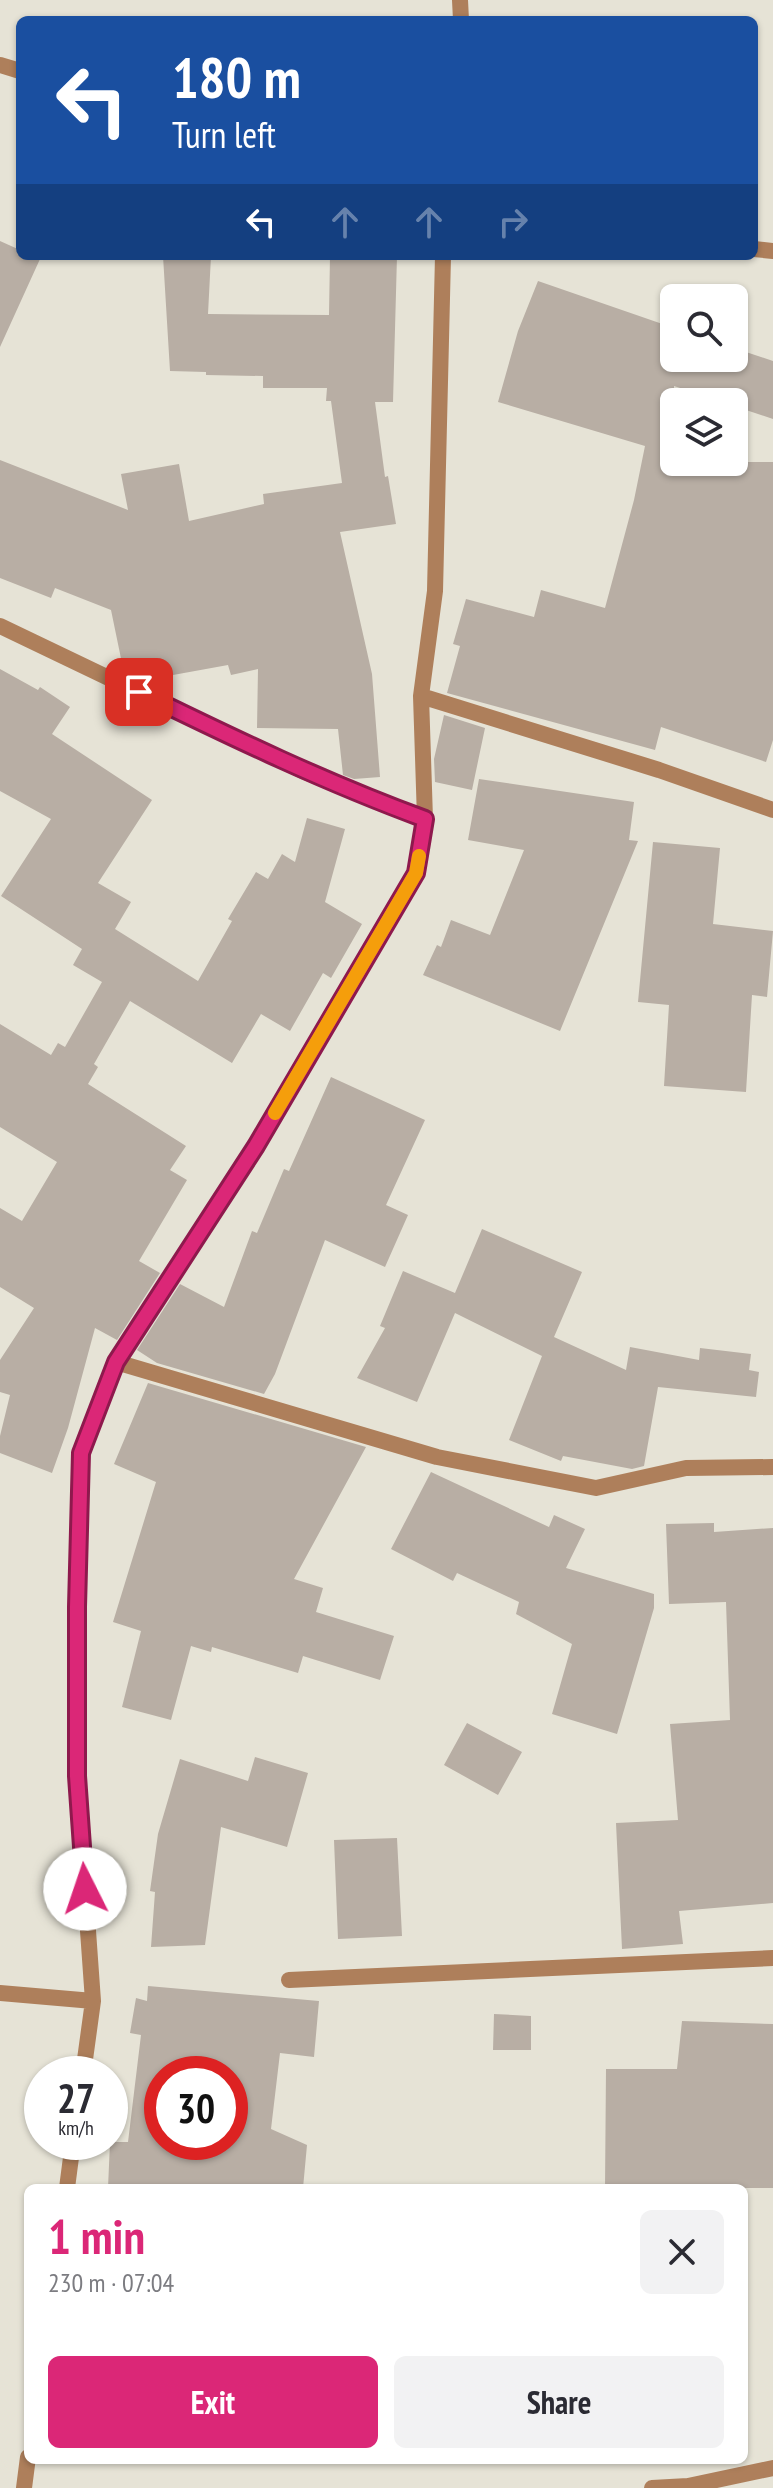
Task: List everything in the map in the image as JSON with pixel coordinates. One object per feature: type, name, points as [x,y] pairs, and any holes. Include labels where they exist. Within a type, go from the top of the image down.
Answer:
[{"type":"street","points":[[85,2056],[93,2001],[77,1776],[81,1453],[116,1362],[256,1146],[416,873],[425,819],[421,696],[435,591],[443,260]]},
{"type":"street","points":[[0,626],[305,772],[425,819]]},
{"type":"street","points":[[421,696],[659,770],[773,810]]},
{"type":"street","points":[[116,1362],[437,1457],[596,1488],[686,1468],[773,1467]]},
{"type":"street","points":[[289,1980],[773,1958]]},
{"type":"street","points":[[0,1993],[93,2001]]},
{"type":"street","points":[[68,2184],[71,2160]]},
{"type":"street","points":[[24,2488],[27,2464]]},
{"type":"street","points":[[652,2488],[688,2486],[773,2468]]},
{"type":"building","points":[[0,241],[16,248],[16,260],[40,260],[0,347]]},
{"type":"building","points":[[163,260],[211,260],[208,314],[329,315],[330,260],[397,260],[393,402],[375,402],[385,477],[388,476],[396,524],[340,532],[372,674],[380,777],[354,779],[343,775],[338,729],[257,728],[258,669],[231,675],[228,665],[140,681],[124,673],[111,610],[55,588],[51,598],[0,578],[0,460],[128,510],[121,474],[179,464],[189,521],[264,504],[263,494],[342,483],[331,401],[326,401],[327,388],[263,388],[263,376],[170,371]]},
{"type":"building","points":[[538,281],[660,323],[660,372],[748,372],[748,353],[773,361],[773,419],[748,411],[748,388],[660,388],[660,476],[748,476],[748,462],[773,462],[773,740],[766,762],[661,727],[655,750],[447,693],[460,646],[453,644],[466,599],[534,617],[541,590],[605,608],[645,446],[498,402],[518,331]]},
{"type":"building","points":[[0,669],[38,690],[40,687],[70,707],[52,734],[152,800],[98,883],[131,902],[115,929],[198,981],[232,921],[228,919],[256,872],[268,879],[282,854],[295,862],[307,818],[345,829],[325,902],[362,924],[331,978],[323,973],[290,1031],[261,1014],[232,1063],[130,1001],[94,1064],[98,1067],[88,1084],[186,1146],[170,1170],[187,1180],[139,1261],[160,1273],[117,1340],[95,1328],[68,1428],[52,1473],[0,1453],[0,1436],[10,1395],[0,1392],[0,1360],[34,1308],[0,1287],[0,1208],[22,1221],[57,1162],[0,1127],[0,1024],[51,1055],[58,1043],[65,1047],[102,982],[73,965],[82,949],[1,896],[51,819],[0,791]]},
{"type":"building","points":[[444,715],[485,728],[472,790],[435,782],[434,759]]},
{"type":"building","points":[[479,779],[634,802],[629,840],[638,841],[560,1031],[423,975],[437,945],[441,947],[451,920],[490,935],[524,850],[468,840]]},
{"type":"building","points":[[653,842],[720,848],[713,924],[773,931],[767,997],[752,995],[746,1092],[664,1086],[669,1005],[638,1002]]},
{"type":"building","points":[[331,1077],[425,1120],[386,1205],[408,1215],[385,1267],[325,1240],[275,1374],[264,1394],[157,1363],[137,1350],[180,1284],[224,1307],[252,1231],[257,1233],[284,1169],[289,1171]]},
{"type":"building","points":[[482,1229],[582,1272],[554,1337],[626,1370],[630,1347],[699,1360],[700,1348],[751,1354],[749,1370],[759,1372],[756,1397],[658,1387],[644,1466],[632,1469],[563,1456],[561,1461],[509,1440],[542,1356],[455,1313],[417,1402],[357,1378],[385,1328],[380,1326],[403,1271],[455,1293]]},
{"type":"building","points":[[148,1383],[366,1447],[294,1579],[323,1588],[316,1612],[394,1636],[380,1680],[303,1656],[298,1673],[212,1647],[211,1652],[191,1646],[171,1720],[122,1707],[141,1631],[113,1622],[156,1482],[114,1464]]},
{"type":"building","points":[[431,1472],[549,1527],[554,1515],[585,1529],[566,1568],[654,1594],[654,1608],[617,1734],[552,1714],[572,1644],[516,1614],[519,1602],[457,1573],[453,1581],[391,1549]]},
{"type":"building","points":[[714,1523],[714,1532],[773,1528],[773,1903],[679,1911],[683,1944],[622,1949],[616,1823],[678,1820],[670,1724],[730,1720],[726,1602],[669,1604],[666,1524]]},
{"type":"building","points":[[467,1723],[522,1752],[498,1795],[444,1765]]},
{"type":"building","points":[[255,1757],[308,1773],[287,1847],[221,1827],[205,1945],[151,1947],[155,1892],[150,1891],[158,1834],[180,1759],[248,1781]]},
{"type":"building","points":[[397,1838],[402,1936],[338,1939],[334,1840]]},
{"type":"building","points":[[148,1986],[319,2001],[314,2057],[280,2053],[271,2129],[307,2145],[303,2184],[108,2184],[109,2160],[128,2160],[141,2035],[130,2033],[136,1998],[147,2001]]},
{"type":"building","points":[[494,2014],[531,2016],[531,2050],[493,2050]]},
{"type":"building","points":[[682,2021],[773,2024],[773,2188],[748,2188],[748,2184],[605,2184],[606,2069],[677,2069]]},
{"type":"slow traffic","points":[[275,1113],[416,873],[419,856]]},
{"type":"route","points":[[85,1889],[77,1776],[81,1453],[116,1362],[256,1146],[416,873],[425,819],[305,772],[139,692]]}]
